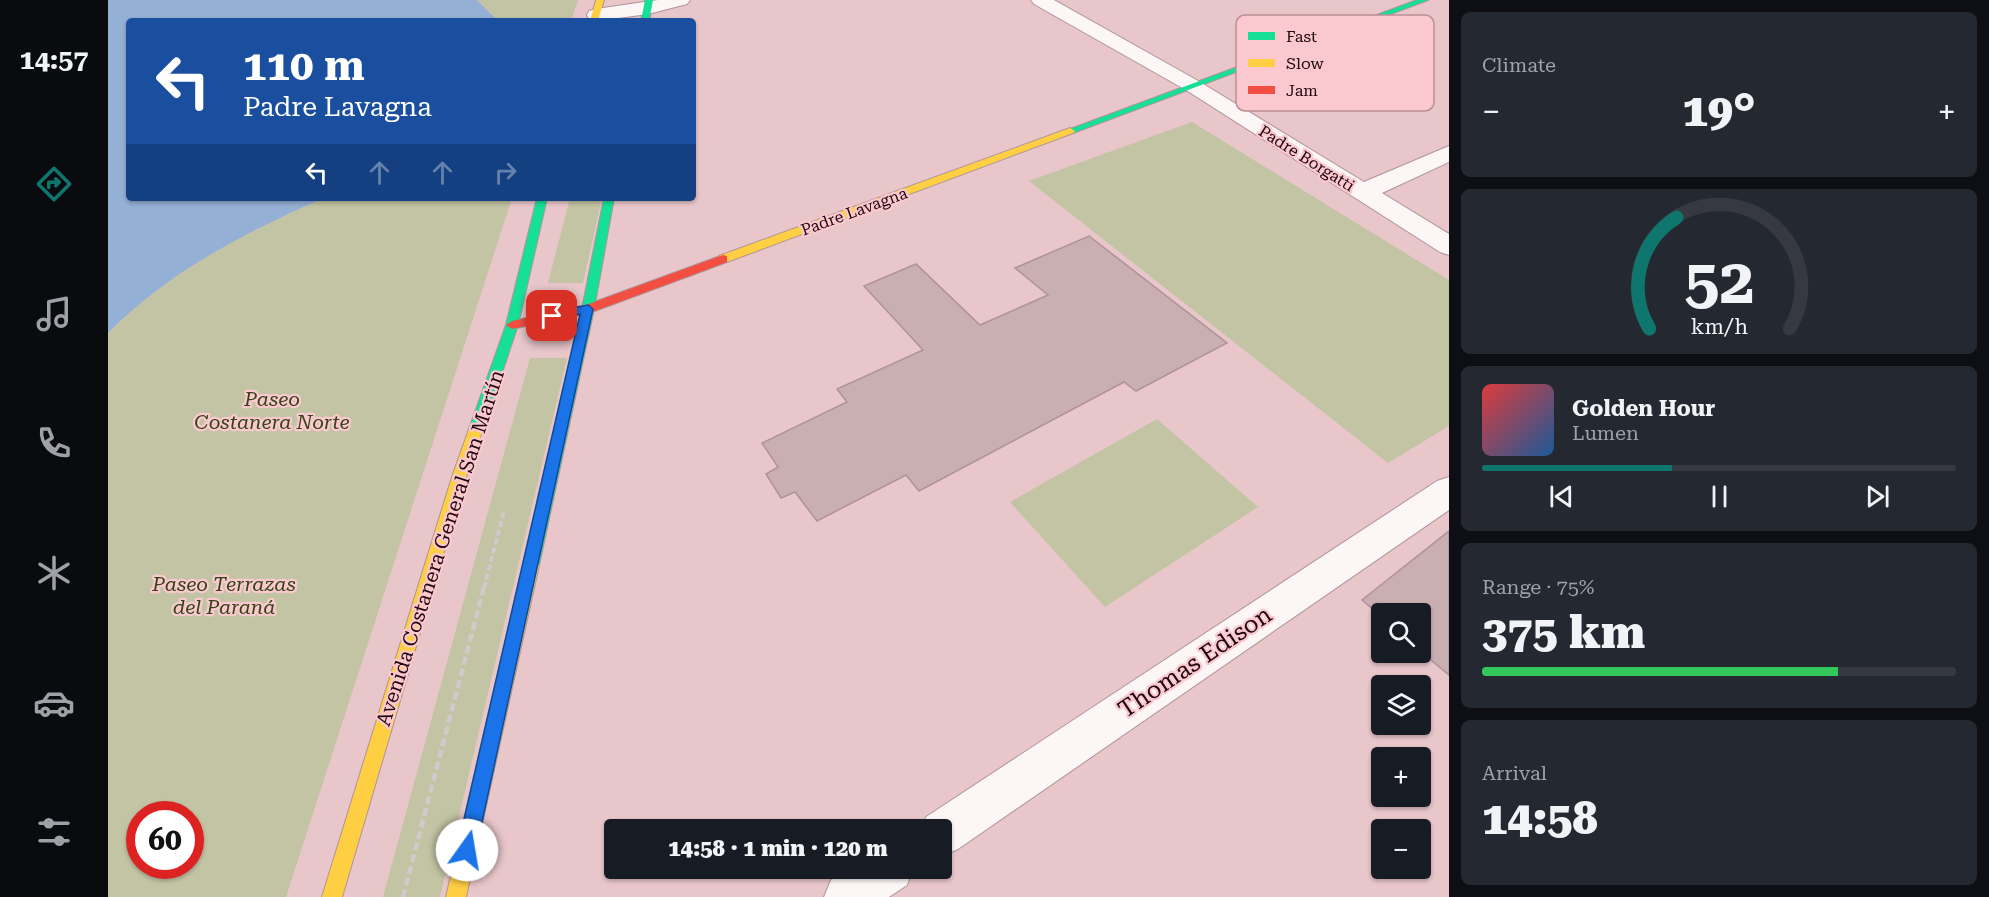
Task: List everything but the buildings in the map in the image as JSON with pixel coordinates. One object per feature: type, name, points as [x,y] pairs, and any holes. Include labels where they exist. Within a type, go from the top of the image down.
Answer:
[{"type":"street","points":[[597,12],[647,10],[681,0]]},
{"type":"street","name":"Padre Lavagna","points":[[1384,15],[1424,0]]},
{"type":"street","name":"Padre Borgatti","points":[[1051,2],[1193,86],[1449,246]]},
{"type":"street","name":"Padre Lavagna","points":[[512,325],[588,309],[1236,70]]},
{"type":"street","points":[[1363,192],[1449,153]]},
{"type":"street","name":"Avenida Costanera General San Martín","points":[[332,897],[459,477],[512,325],[541,201]]},
{"type":"street","points":[[456,897],[588,309],[608,201]]},
{"type":"street","name":"Thomas Edison","points":[[952,827],[1449,491]]},
{"type":"street","points":[[848,897],[874,879]]},
{"type":"path","points":[[403,897],[504,508]]},
{"type":"green space","points":[[477,0],[578,0],[572,18],[495,18]]},
{"type":"green space","points":[[1192,122],[1449,280],[1449,426],[1388,463],[1029,181]]},
{"type":"green space","name":"Paseo Costanera Norte","points":[[318,201],[511,201],[286,897],[108,897],[108,333],[131,311],[182,272],[237,240]]},
{"type":"green space","points":[[569,201],[601,201],[583,283],[548,283]]},
{"type":"green space","points":[[530,358],[567,358],[440,897],[383,897]]},
{"type":"green space","points":[[1157,419],[1258,507],[1105,607],[1010,502]]},
{"type":"water","points":[[108,0],[477,0],[495,18],[126,18],[126,201],[318,201],[237,240],[182,272],[131,311],[108,333]]},
{"type":"traffic: fast","points":[[646,18],[649,0]]},
{"type":"traffic: fast","points":[[1383,15],[1424,0]]},
{"type":"traffic: fast","points":[[1070,131],[1236,70]]},
{"type":"traffic: fast","points":[[476,429],[512,325],[541,201]]},
{"type":"traffic: fast","points":[[531,565],[588,309],[608,201]]},
{"type":"traffic: slow","points":[[595,18],[600,0]]},
{"type":"traffic: slow","points":[[723,259],[1070,131]]},
{"type":"traffic: slow","points":[[332,897],[459,477],[476,429]]},
{"type":"traffic: slow","points":[[456,897],[531,565]]},
{"type":"traffic: jam","points":[[512,325],[588,309],[723,259]]},
{"type":"route","points":[[467,850],[588,309],[552,316]]},
{"type":"park label","name":"Paseo Terrazas del Paraná","points":[[224,596]]}]
